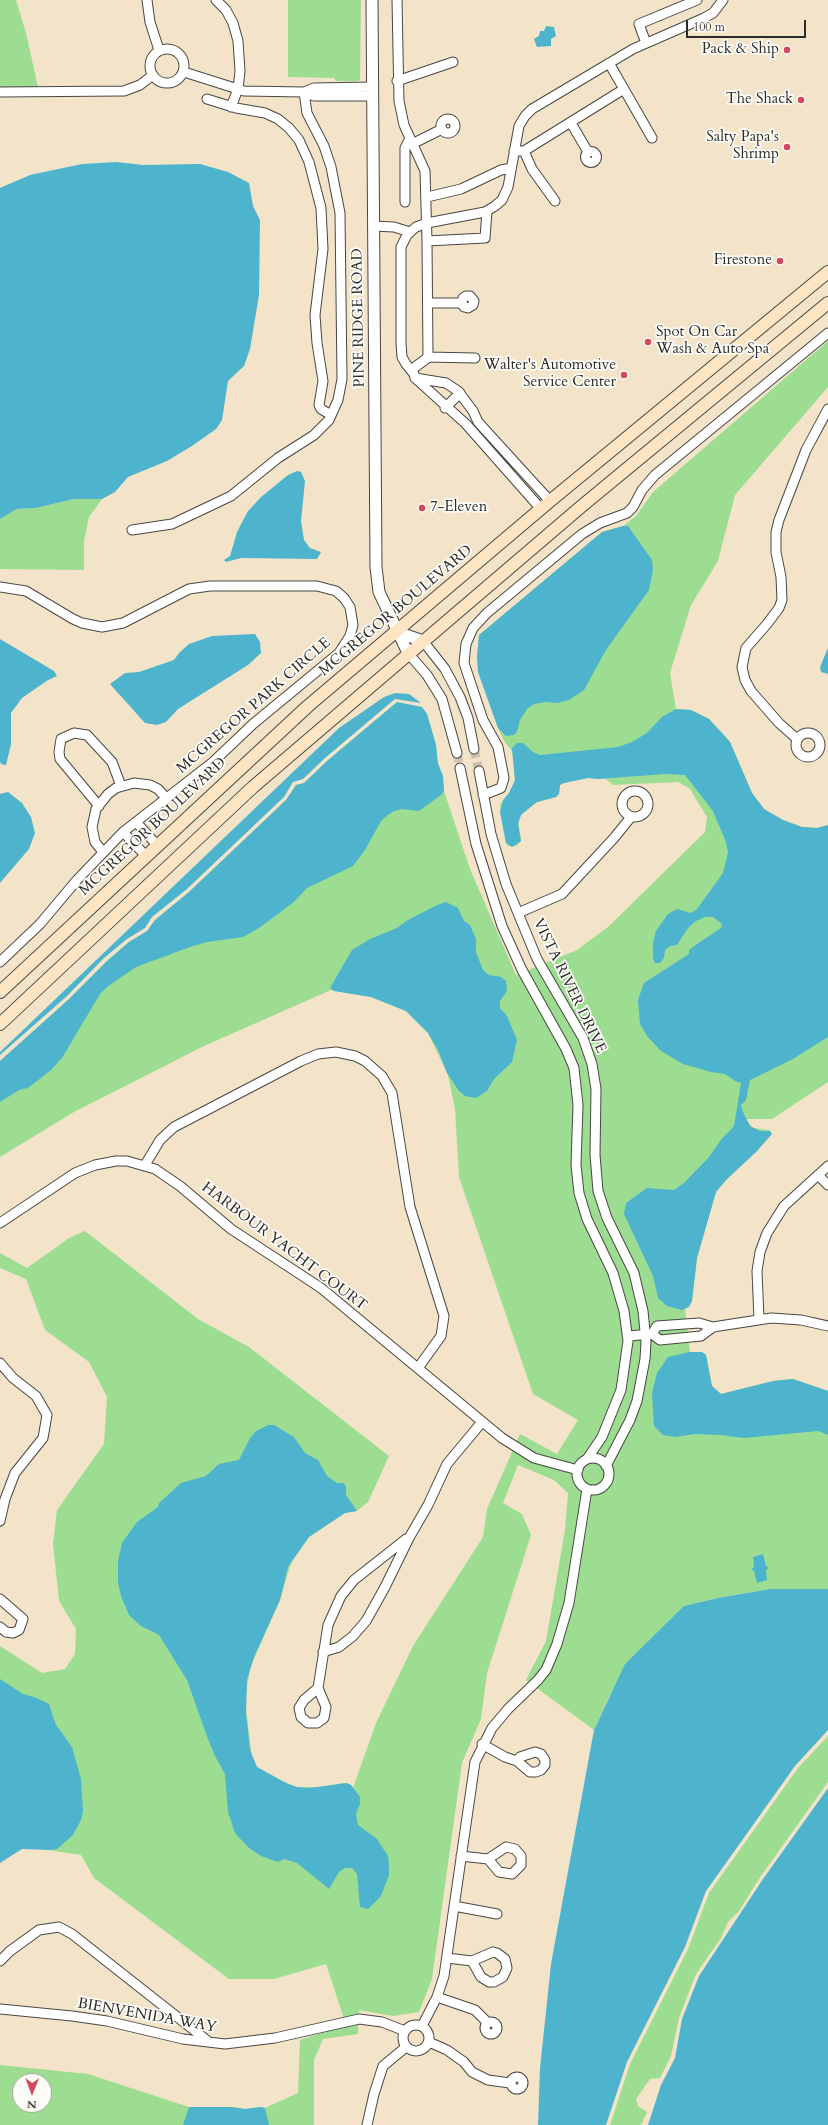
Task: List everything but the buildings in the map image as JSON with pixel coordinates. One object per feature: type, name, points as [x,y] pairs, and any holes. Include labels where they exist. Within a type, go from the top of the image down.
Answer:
[{"type":"main road","name":"MCGREGOR BOULEVARD","points":[[0,992],[308,706],[545,505],[828,272]]},
{"type":"main road","points":[[0,1024],[253,787],[408,653],[589,500],[828,303]]},
{"type":"street","points":[[147,0],[150,22],[159,50]]},
{"type":"street","points":[[216,0],[226,10],[233,23],[239,60],[238,89],[233,97],[231,107]]},
{"type":"street","name":"PINE RIDGE ROAD","points":[[372,0],[376,567],[379,592],[408,653]]},
{"type":"street","points":[[397,0],[397,81],[400,111],[411,141],[425,171],[427,197],[427,357],[413,374]]},
{"type":"street","points":[[646,44],[639,24],[697,0]]},
{"type":"street","points":[[545,505],[475,436],[466,424],[445,408],[413,374],[402,357],[401,247],[410,232],[427,223],[487,211],[502,200],[508,186],[519,126],[525,116],[532,109],[609,63],[713,13],[723,0]]},
{"type":"street","points":[[169,48],[179,52],[184,61],[184,72],[177,80],[167,83],[161,82],[153,75],[150,64],[154,54],[159,50],[169,48]]},
{"type":"street","points":[[397,81],[453,62]]},
{"type":"street","points":[[609,63],[652,138]]},
{"type":"street","points":[[184,72],[238,89],[262,93],[304,92],[314,96],[334,92],[372,92]]},
{"type":"street","points":[[0,92],[124,91],[140,85],[153,75]]},
{"type":"street","points":[[514,151],[524,151],[624,90]]},
{"type":"street","points":[[132,530],[172,524],[225,500],[278,458],[314,436],[331,415],[338,400],[342,379],[340,213],[331,167],[324,146],[307,113],[304,92]]},
{"type":"street","points":[[207,99],[231,107],[265,114],[278,119],[289,128],[299,140],[313,174],[321,208],[323,249],[316,315],[317,343],[322,364],[323,381],[318,403],[321,409],[331,415]]},
{"type":"street","points":[[571,123],[588,152]]},
{"type":"street","points":[[405,202],[405,148],[411,141],[442,130]]},
{"type":"street","points":[[524,151],[532,169],[555,201]]},
{"type":"street","points":[[427,197],[461,189],[501,170],[511,168]]},
{"type":"street","points":[[427,241],[485,238],[487,211]]},
{"type":"street","points":[[373,226],[394,228],[410,232]]},
{"type":"street","points":[[428,303],[462,303]]},
{"type":"street","points":[[484,795],[501,788],[504,778],[498,747],[482,720],[464,663],[466,644],[473,628],[487,613],[582,534],[600,523],[627,513],[633,507],[642,490],[655,475],[828,333]]},
{"type":"street","points":[[427,357],[475,358]]},
{"type":"street","points":[[413,374],[446,383],[460,393],[484,429],[545,505]]},
{"type":"street","points":[[445,408],[460,393]]},
{"type":"street","points":[[796,739],[779,723],[751,691],[744,680],[742,667],[746,648],[779,608],[782,589],[776,552],[778,526],[797,471],[828,409]]},
{"type":"street","points":[[475,436],[484,429]]},
{"type":"street","name":"MCGREGOR PARK CIRCLE","points":[[0,587],[26,591],[73,619],[82,623],[102,627],[123,622],[180,592],[199,587],[317,586],[336,591],[344,598],[350,607],[353,626],[350,636],[339,653],[253,724],[213,762],[124,832],[103,852],[40,924],[0,962]]},
{"type":"street","points":[[397,632],[423,641],[445,668],[460,697],[468,718],[474,749]]},
{"type":"street","points":[[408,653],[427,675],[442,699],[457,753]]},
{"type":"street","points":[[99,806],[60,759],[59,752],[62,740],[74,733],[87,735],[112,762],[121,786]]},
{"type":"street","name":"VISTA RIVER DRIVE","points":[[460,768],[476,844],[502,926],[525,976],[566,1049],[574,1068],[578,1105],[576,1165],[578,1192],[587,1220],[610,1264],[619,1290],[628,1336],[626,1365],[618,1400],[602,1437],[587,1459]]},
{"type":"street","name":"VISTA RIVER DRIVE","points":[[478,771],[498,860],[518,913],[537,959],[583,1038],[592,1064],[596,1088],[595,1155],[598,1191],[606,1218],[634,1273],[649,1335],[637,1401],[630,1420],[606,1466]]},
{"type":"street","points":[[103,852],[95,842],[92,827],[93,818],[99,806],[108,794],[121,786],[134,783],[150,785],[158,789],[166,798]]},
{"type":"street","points":[[518,913],[562,894],[614,838],[631,817]]},
{"type":"street","points":[[136,822],[157,845]]},
{"type":"street","points":[[124,832],[146,856]]},
{"type":"street","points":[[146,1165],[160,1140],[174,1127],[301,1061],[318,1054],[336,1052],[356,1056],[365,1061],[382,1076],[392,1093],[410,1207],[444,1316],[441,1336],[418,1368]]},
{"type":"street","name":"HARBOUR YACHT COURT","points":[[0,1223],[75,1173],[95,1165],[116,1161],[146,1165],[163,1174],[231,1229],[315,1284],[482,1422],[523,1452],[534,1458],[578,1470]]},
{"type":"street","points":[[759,1319],[757,1271],[760,1252],[767,1233],[784,1206],[828,1166]]},
{"type":"street","points":[[818,1175],[828,1185]]},
{"type":"street","points":[[649,1335],[657,1326],[700,1323],[712,1327],[759,1319],[788,1319],[828,1326]]},
{"type":"street","points":[[679,1325],[681,1338]]},
{"type":"street","points":[[628,1336],[649,1335],[660,1340],[701,1336],[712,1327]]},
{"type":"street","points":[[0,1363],[13,1378],[36,1396],[47,1415],[44,1438],[15,1473],[0,1521]]},
{"type":"street","points":[[323,1652],[339,1647],[353,1636],[366,1621],[385,1587],[408,1538],[428,1505],[447,1464],[482,1422]]},
{"type":"street","points":[[587,1459],[598,1459],[606,1466],[609,1476],[604,1486],[595,1490],[587,1489],[578,1479],[578,1470],[587,1459]]},
{"type":"street","points":[[422,2026],[437,1997],[444,1976],[471,1779],[482,1744],[499,1718],[538,1680],[546,1670],[555,1650],[568,1608],[587,1489]]},
{"type":"street","points":[[318,1688],[328,1625],[341,1596],[354,1580],[408,1538]]},
{"type":"street","points":[[0,1598],[23,1619],[19,1630],[13,1633],[6,1632],[0,1627]]},
{"type":"street","points":[[482,1744],[505,1757],[517,1761]]},
{"type":"street","points":[[461,1856],[488,1859]]},
{"type":"street","points":[[454,1906],[497,1914]]},
{"type":"street","points":[[0,1961],[10,1951],[39,1930],[59,1927],[72,1934],[209,2042]]},
{"type":"street","points":[[447,1958],[472,1961]]},
{"type":"street","points":[[437,1997],[475,2010],[488,2023]]},
{"type":"street","name":"BIENVENIDA WAY","points":[[0,2009],[107,2021],[183,2039],[225,2044],[275,2038],[359,2019],[382,2022],[405,2030]]},
{"type":"street","points":[[414,2025],[422,2026],[429,2034],[429,2042],[426,2047],[418,2051],[406,2047],[403,2040],[405,2030],[414,2025]]},
{"type":"street","points":[[429,2042],[448,2050],[464,2062],[472,2072],[488,2080],[510,2083]]},
{"type":"street","points":[[368,2125],[374,2094],[383,2066],[406,2047]]},
{"type":"green space","points":[[0,0],[16,0],[26,33],[38,87],[0,88]]},
{"type":"green space","points":[[288,0],[361,0],[360,80],[336,81],[334,78],[288,77]]},
{"type":"green space","points":[[828,341],[828,387],[735,495],[718,561],[691,605],[670,673],[676,709],[691,710],[709,719],[730,742],[752,793],[764,809],[783,820],[802,827],[817,828],[828,825],[828,1082],[772,1119],[746,1119],[753,1128],[769,1130],[772,1134],[716,1192],[697,1258],[692,1301],[685,1309],[690,1352],[702,1352],[706,1355],[712,1386],[721,1394],[773,1381],[793,1379],[828,1391],[828,1589],[770,1589],[718,1598],[684,1606],[609,1697],[594,1730],[526,1680],[546,1641],[565,1530],[568,1493],[554,1480],[518,1465],[503,1503],[522,1514],[531,1535],[487,1673],[481,1719],[462,1763],[432,1979],[419,2012],[393,2016],[359,2010],[358,2034],[323,2039],[314,2060],[314,2125],[0,2125],[0,2065],[88,2074],[189,2107],[232,2107],[245,2109],[265,2108],[298,2093],[300,2040],[346,2025],[326,1964],[274,1979],[229,1979],[94,1878],[81,1855],[35,1848],[22,1849],[13,1853],[0,1863],[0,1646],[42,1673],[65,1669],[75,1654],[76,1629],[59,1601],[53,1544],[57,1510],[104,1444],[107,1397],[89,1362],[45,1330],[26,1279],[0,1268],[0,1253],[27,1268],[69,1238],[85,1231],[198,1319],[249,1347],[389,1456],[368,1502],[357,1511],[345,1513],[309,1537],[292,1560],[280,1600],[250,1668],[245,1700],[252,1758],[257,1767],[274,1778],[297,1787],[322,1787],[343,1783],[351,1785],[353,1788],[376,1723],[413,1646],[483,1537],[487,1509],[520,1434],[557,1454],[578,1420],[533,1394],[459,1177],[455,1109],[448,1075],[428,1033],[406,1011],[371,997],[331,990],[204,1046],[74,1112],[0,1157],[0,1061],[69,999],[107,961],[129,942],[147,931],[155,920],[189,892],[286,800],[296,785],[304,783],[327,761],[397,702],[422,707],[427,714],[436,745],[437,760],[443,776],[444,791],[470,869],[516,975],[577,950],[608,927],[705,832],[707,817],[690,789],[678,782],[613,785],[606,779],[588,778],[560,785],[559,794],[556,797],[537,802],[525,810],[518,819],[521,841],[516,846],[508,846],[506,843],[500,805],[513,787],[515,780],[512,751],[504,741],[498,728],[478,672],[477,656],[479,635],[602,532],[623,526],[636,516],[653,492]]},
{"type":"green space","points":[[74,499],[102,499],[89,517],[84,541],[84,570],[0,569],[0,519],[17,509],[36,508]]},
{"type":"green space","points":[[828,1736],[828,1782],[761,1876],[739,1911],[728,1922],[721,1938],[696,1974],[679,2018],[671,2056],[660,2078],[650,2079],[636,2099],[638,2106],[647,2112],[641,2125],[610,2125],[630,2064],[688,1949],[709,1893],[798,1768]]},
{"type":"water","points":[[546,26],[554,27],[556,36],[551,39],[551,46],[537,47],[534,39],[539,36],[540,31],[544,31]]},
{"type":"water","points":[[117,162],[143,165],[200,164],[228,172],[249,183],[253,206],[260,220],[259,295],[250,349],[244,366],[228,381],[222,420],[216,429],[192,446],[167,461],[128,477],[115,492],[102,499],[74,499],[36,508],[17,509],[0,519],[0,188],[30,175],[82,164]]},
{"type":"water","points":[[297,471],[301,472],[305,481],[301,521],[304,540],[310,548],[321,552],[317,559],[241,558],[226,562],[224,560],[230,556],[237,532],[248,511],[261,497],[288,475]]},
{"type":"water","points":[[628,526],[652,560],[653,570],[649,590],[606,650],[584,690],[569,700],[558,703],[545,702],[534,704],[528,708],[520,720],[517,732],[514,735],[506,736],[498,728],[478,672],[477,656],[479,635],[602,532]]},
{"type":"water","points":[[255,634],[260,642],[261,653],[248,665],[178,709],[166,722],[157,725],[145,723],[110,684],[125,673],[139,672],[174,660],[189,644],[212,636]]},
{"type":"water","points":[[0,639],[54,671],[57,676],[48,680],[22,698],[11,713],[11,744],[6,765],[1,764],[0,761]]},
{"type":"water","points":[[828,648],[828,674],[821,672],[820,667]]},
{"type":"water","points":[[395,693],[409,694],[421,703],[395,699],[325,758],[303,779],[293,782],[284,797],[187,889],[152,917],[145,928],[127,939],[104,958],[67,996],[0,1055],[0,1052],[339,728],[384,697]]},
{"type":"water","points":[[397,702],[422,707],[427,714],[436,745],[438,764],[443,776],[444,791],[441,795],[419,811],[402,809],[394,811],[388,815],[381,821],[365,850],[353,866],[307,888],[294,902],[259,928],[243,937],[207,942],[136,967],[107,987],[100,994],[62,1058],[51,1070],[28,1088],[19,1090],[0,1102],[0,1061],[69,999],[107,961],[129,942],[147,931],[155,920],[189,892],[286,800],[296,785],[304,783],[327,761]]},
{"type":"water","points":[[676,709],[691,710],[709,719],[730,742],[752,793],[764,809],[783,820],[802,827],[817,828],[828,825],[828,1037],[793,1059],[750,1080],[746,1100],[741,1105],[743,1112],[750,1126],[760,1131],[770,1131],[772,1134],[716,1192],[697,1258],[692,1301],[689,1307],[682,1310],[667,1306],[658,1298],[653,1276],[624,1214],[626,1203],[647,1188],[674,1190],[684,1183],[709,1157],[720,1141],[734,1126],[741,1083],[725,1074],[711,1072],[683,1064],[661,1051],[647,1036],[640,1024],[638,1000],[644,983],[689,954],[689,950],[721,928],[722,924],[713,917],[705,917],[696,921],[688,928],[677,945],[670,946],[665,950],[664,958],[660,963],[655,963],[653,959],[653,943],[656,931],[668,914],[677,909],[691,913],[697,909],[723,873],[728,853],[726,842],[713,811],[685,775],[666,774],[597,779],[588,778],[564,783],[560,785],[559,794],[556,797],[537,802],[521,815],[518,824],[521,841],[512,847],[506,843],[500,812],[503,800],[509,793],[515,780],[512,748],[517,743],[523,743],[533,752],[540,755],[618,747],[632,742],[647,733],[662,717]]},
{"type":"water","points":[[8,792],[22,803],[31,817],[35,833],[29,849],[0,883],[0,794]]},
{"type":"water","points":[[446,902],[458,908],[464,921],[470,925],[476,939],[476,952],[483,970],[489,975],[501,977],[506,981],[507,991],[500,1001],[500,1008],[507,1016],[517,1040],[512,1062],[494,1079],[487,1091],[476,1098],[465,1096],[459,1091],[447,1073],[438,1050],[428,1033],[406,1011],[371,997],[334,991],[330,988],[352,950],[370,939],[397,928],[408,920]]},
{"type":"water","points":[[690,1352],[702,1352],[706,1355],[712,1386],[721,1394],[773,1381],[793,1379],[828,1391],[828,1435],[818,1431],[744,1438],[695,1434],[675,1437],[663,1435],[654,1426],[652,1393],[657,1373],[668,1357]]},
{"type":"water","points":[[268,1425],[274,1425],[294,1437],[305,1453],[318,1460],[327,1476],[337,1483],[343,1483],[346,1486],[346,1495],[357,1511],[345,1513],[309,1537],[288,1567],[280,1600],[254,1657],[247,1680],[246,1713],[250,1750],[257,1767],[288,1784],[297,1787],[310,1788],[347,1783],[351,1785],[360,1797],[360,1804],[356,1814],[358,1825],[377,1839],[388,1856],[389,1865],[389,1875],[381,1896],[368,1909],[360,1907],[357,1874],[352,1868],[345,1868],[339,1872],[329,1889],[297,1863],[284,1859],[278,1862],[261,1856],[249,1848],[235,1833],[228,1812],[225,1774],[208,1739],[187,1680],[159,1635],[141,1626],[129,1615],[121,1596],[118,1583],[118,1561],[122,1543],[137,1522],[158,1507],[159,1503],[181,1483],[206,1476],[219,1464],[239,1460],[250,1438],[256,1431]]},
{"type":"water","points":[[763,1554],[766,1566],[769,1568],[766,1570],[767,1580],[757,1583],[754,1571],[751,1569],[754,1567],[753,1557]]},
{"type":"water","points":[[770,1589],[828,1589],[828,1730],[795,1766],[706,1891],[685,1947],[627,2062],[606,2125],[538,2125],[540,2068],[551,1964],[594,1730],[625,1664],[684,1606],[718,1598]]},
{"type":"water","points":[[0,1679],[23,1694],[37,1698],[49,1704],[56,1725],[72,1747],[81,1779],[83,1812],[81,1820],[73,1835],[57,1849],[22,1849],[0,1863]]},
{"type":"water","points":[[828,1788],[828,2125],[648,2125],[661,2085],[675,2058],[682,2019],[699,1976],[763,1879]]},
{"type":"water","points":[[189,2107],[232,2107],[245,2109],[261,2107],[265,2108],[269,2125],[183,2125]]},
{"type":"tunnel","points":[[474,749],[479,771]]},
{"type":"tunnel","points":[[457,753],[460,768]]},
{"type":"place","name":"Pack & Ship","points":[[787,50]]},
{"type":"place","name":"The Shack","points":[[801,100]]},
{"type":"place","name":"Salty Papa's Shrimp","points":[[787,147]]},
{"type":"place","name":"Firestone","points":[[780,261]]},
{"type":"place","name":"Spot On Car Wash & Auto Spa","points":[[648,342]]},
{"type":"place","name":"Walter's Automotive Service Center","points":[[624,375]]},
{"type":"place","name":"7-Eleven","points":[[422,508]]}]
